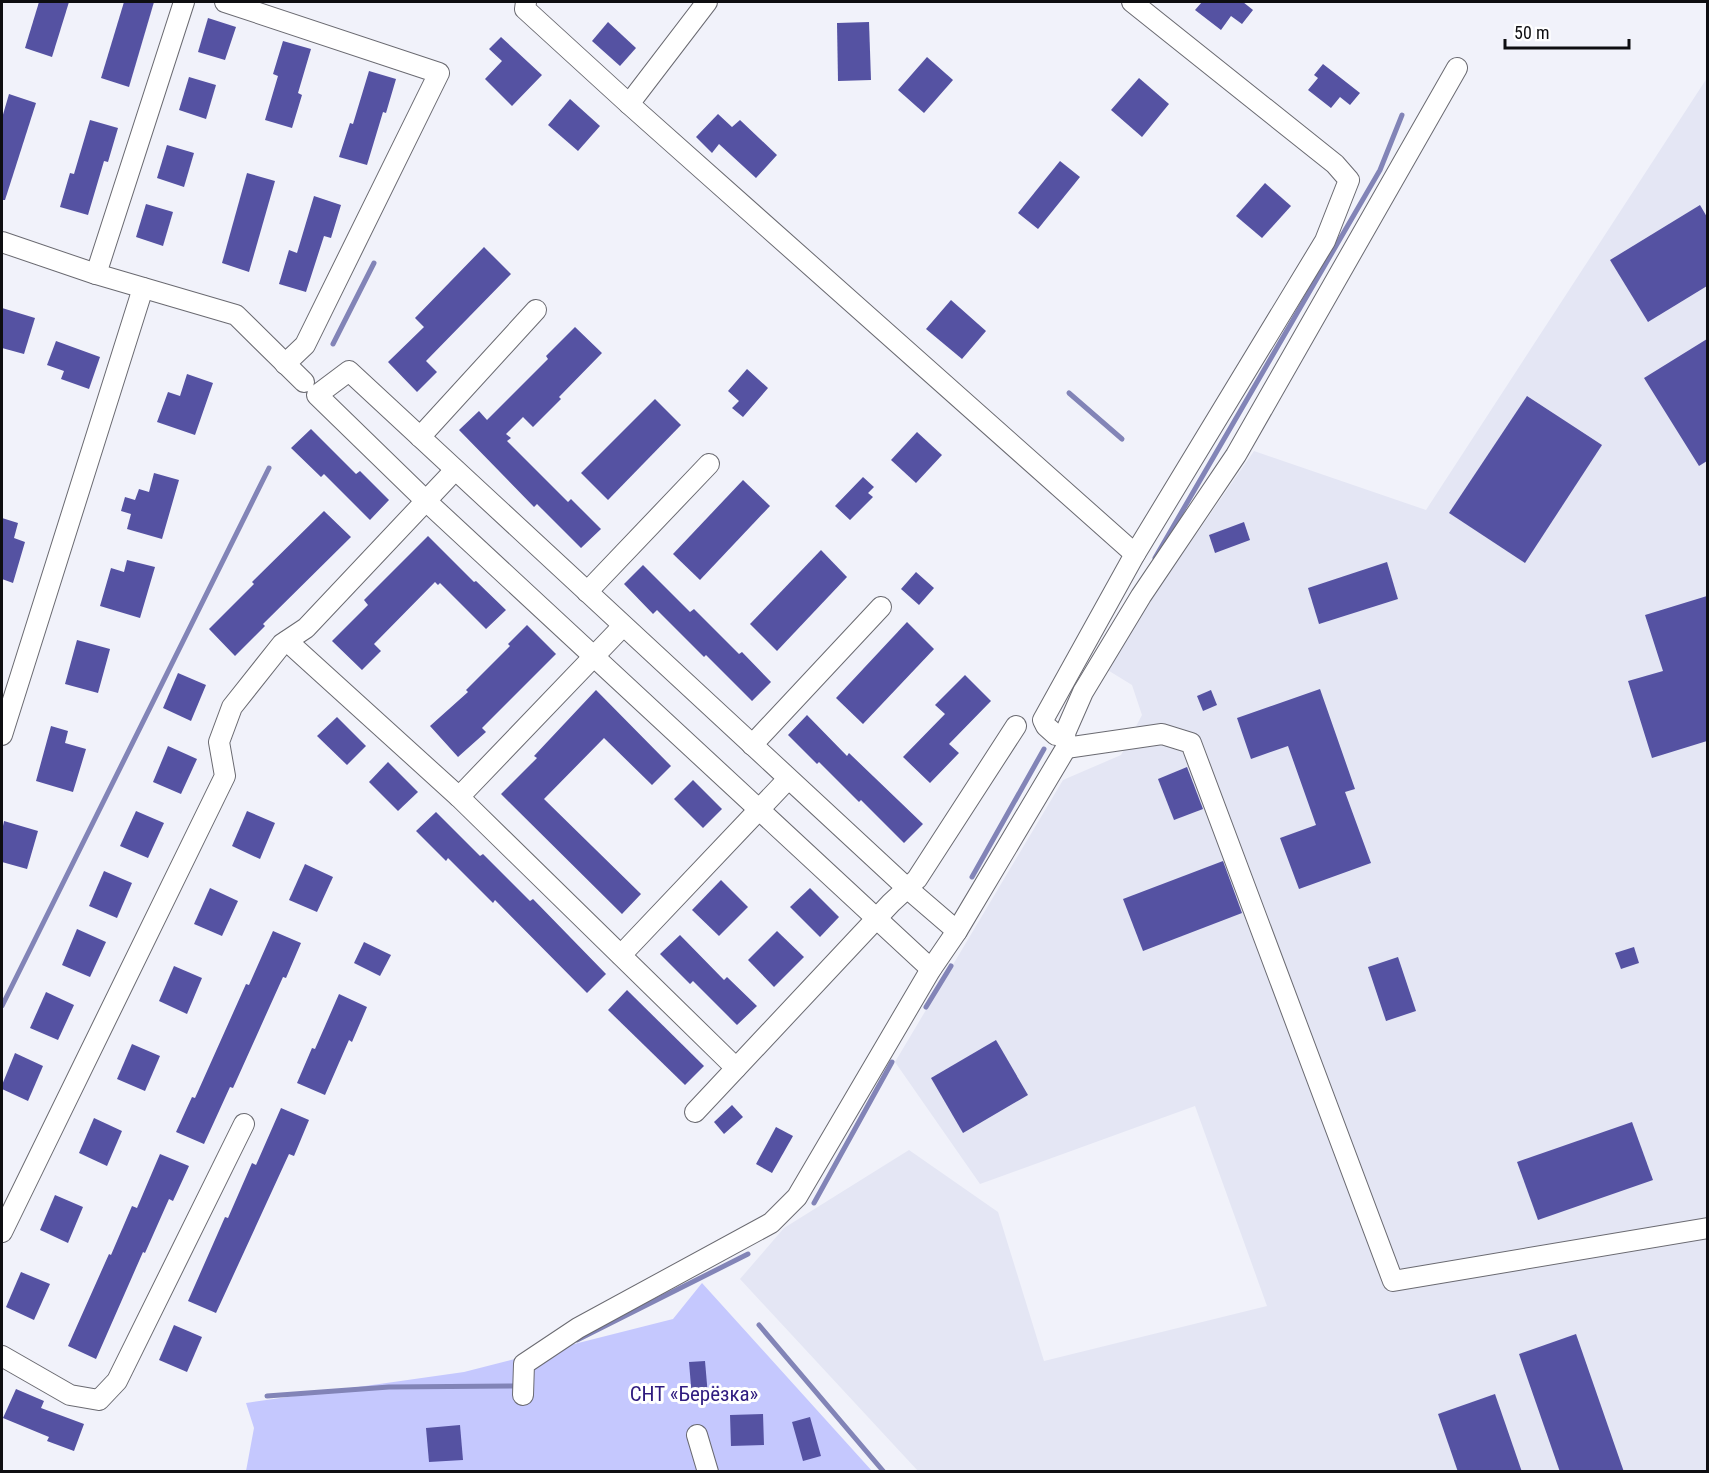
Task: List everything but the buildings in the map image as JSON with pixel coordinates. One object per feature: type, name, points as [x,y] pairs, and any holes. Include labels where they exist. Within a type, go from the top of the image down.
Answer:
[{"type":"street","points":[[96,274],[184,2]]},
{"type":"street","points":[[225,2],[439,73],[304,345],[285,364]]},
{"type":"street","points":[[526,2],[525,9],[629,104],[1135,554]]},
{"type":"street","points":[[629,104],[707,2]]},
{"type":"street","points":[[1132,2],[1335,164],[1349,180],[1325,242],[1135,554],[1043,720],[1046,726],[1065,740],[1162,734],[1191,743],[1393,1281],[1707,1228]]},
{"type":"street","points":[[523,1395],[524,1364],[578,1328],[771,1223],[797,1197],[931,969],[957,931],[1065,740],[1083,692],[1141,596],[1236,455],[1457,68]]},
{"type":"street","points":[[2,242],[96,274],[236,315],[304,382]]},
{"type":"street","points":[[2,735],[143,288]]},
{"type":"street","points":[[420,437],[536,310]]},
{"type":"street","points":[[931,969],[425,500],[316,395],[349,371],[752,746],[957,931]]},
{"type":"street","points":[[586,592],[709,464]]},
{"type":"street","points":[[2,1232],[225,776],[219,742],[232,707],[282,644],[306,628],[455,470]]},
{"type":"street","points":[[752,746],[881,607]]},
{"type":"street","points":[[459,797],[623,626]]},
{"type":"street","points":[[287,640],[459,797],[736,1068]]},
{"type":"street","points":[[695,1112],[877,917],[917,879],[1016,726]]},
{"type":"street","points":[[621,955],[788,779]]},
{"type":"street","points":[[2,1356],[70,1395],[99,1400],[117,1382],[244,1124]]},
{"type":"street","points":[[698,1435],[708,1472]]},
{"type":"shaded area","points":[[1707,78],[1707,1471],[918,1471],[740,1279],[784,1228],[909,1150],[998,1212],[1044,1361],[1267,1306],[1195,1106],[980,1184],[895,1062],[1063,780],[1121,755],[1142,715],[1132,685],[1106,669],[1254,451],[1426,510]]},
{"type":"green space","name":"СНТ «Берёзка»","points":[[702,1283],[872,1471],[246,1471],[254,1428],[246,1403],[464,1372],[673,1319]]},
{"type":"waterway","points":[[1155,558],[1380,170],[1402,115]]},
{"type":"waterway","points":[[333,344],[374,263]]},
{"type":"waterway","points":[[1069,393],[1122,439]]},
{"type":"waterway","points":[[2,1006],[269,468]]},
{"type":"waterway","points":[[972,877],[1044,749]]},
{"type":"waterway","points":[[926,1007],[951,966]]},
{"type":"waterway","points":[[814,1203],[892,1062]]},
{"type":"waterway","points":[[577,1340],[748,1254]]},
{"type":"waterway","points":[[759,1325],[884,1472]]},
{"type":"waterway","points":[[267,1396],[389,1387],[513,1386]]}]
